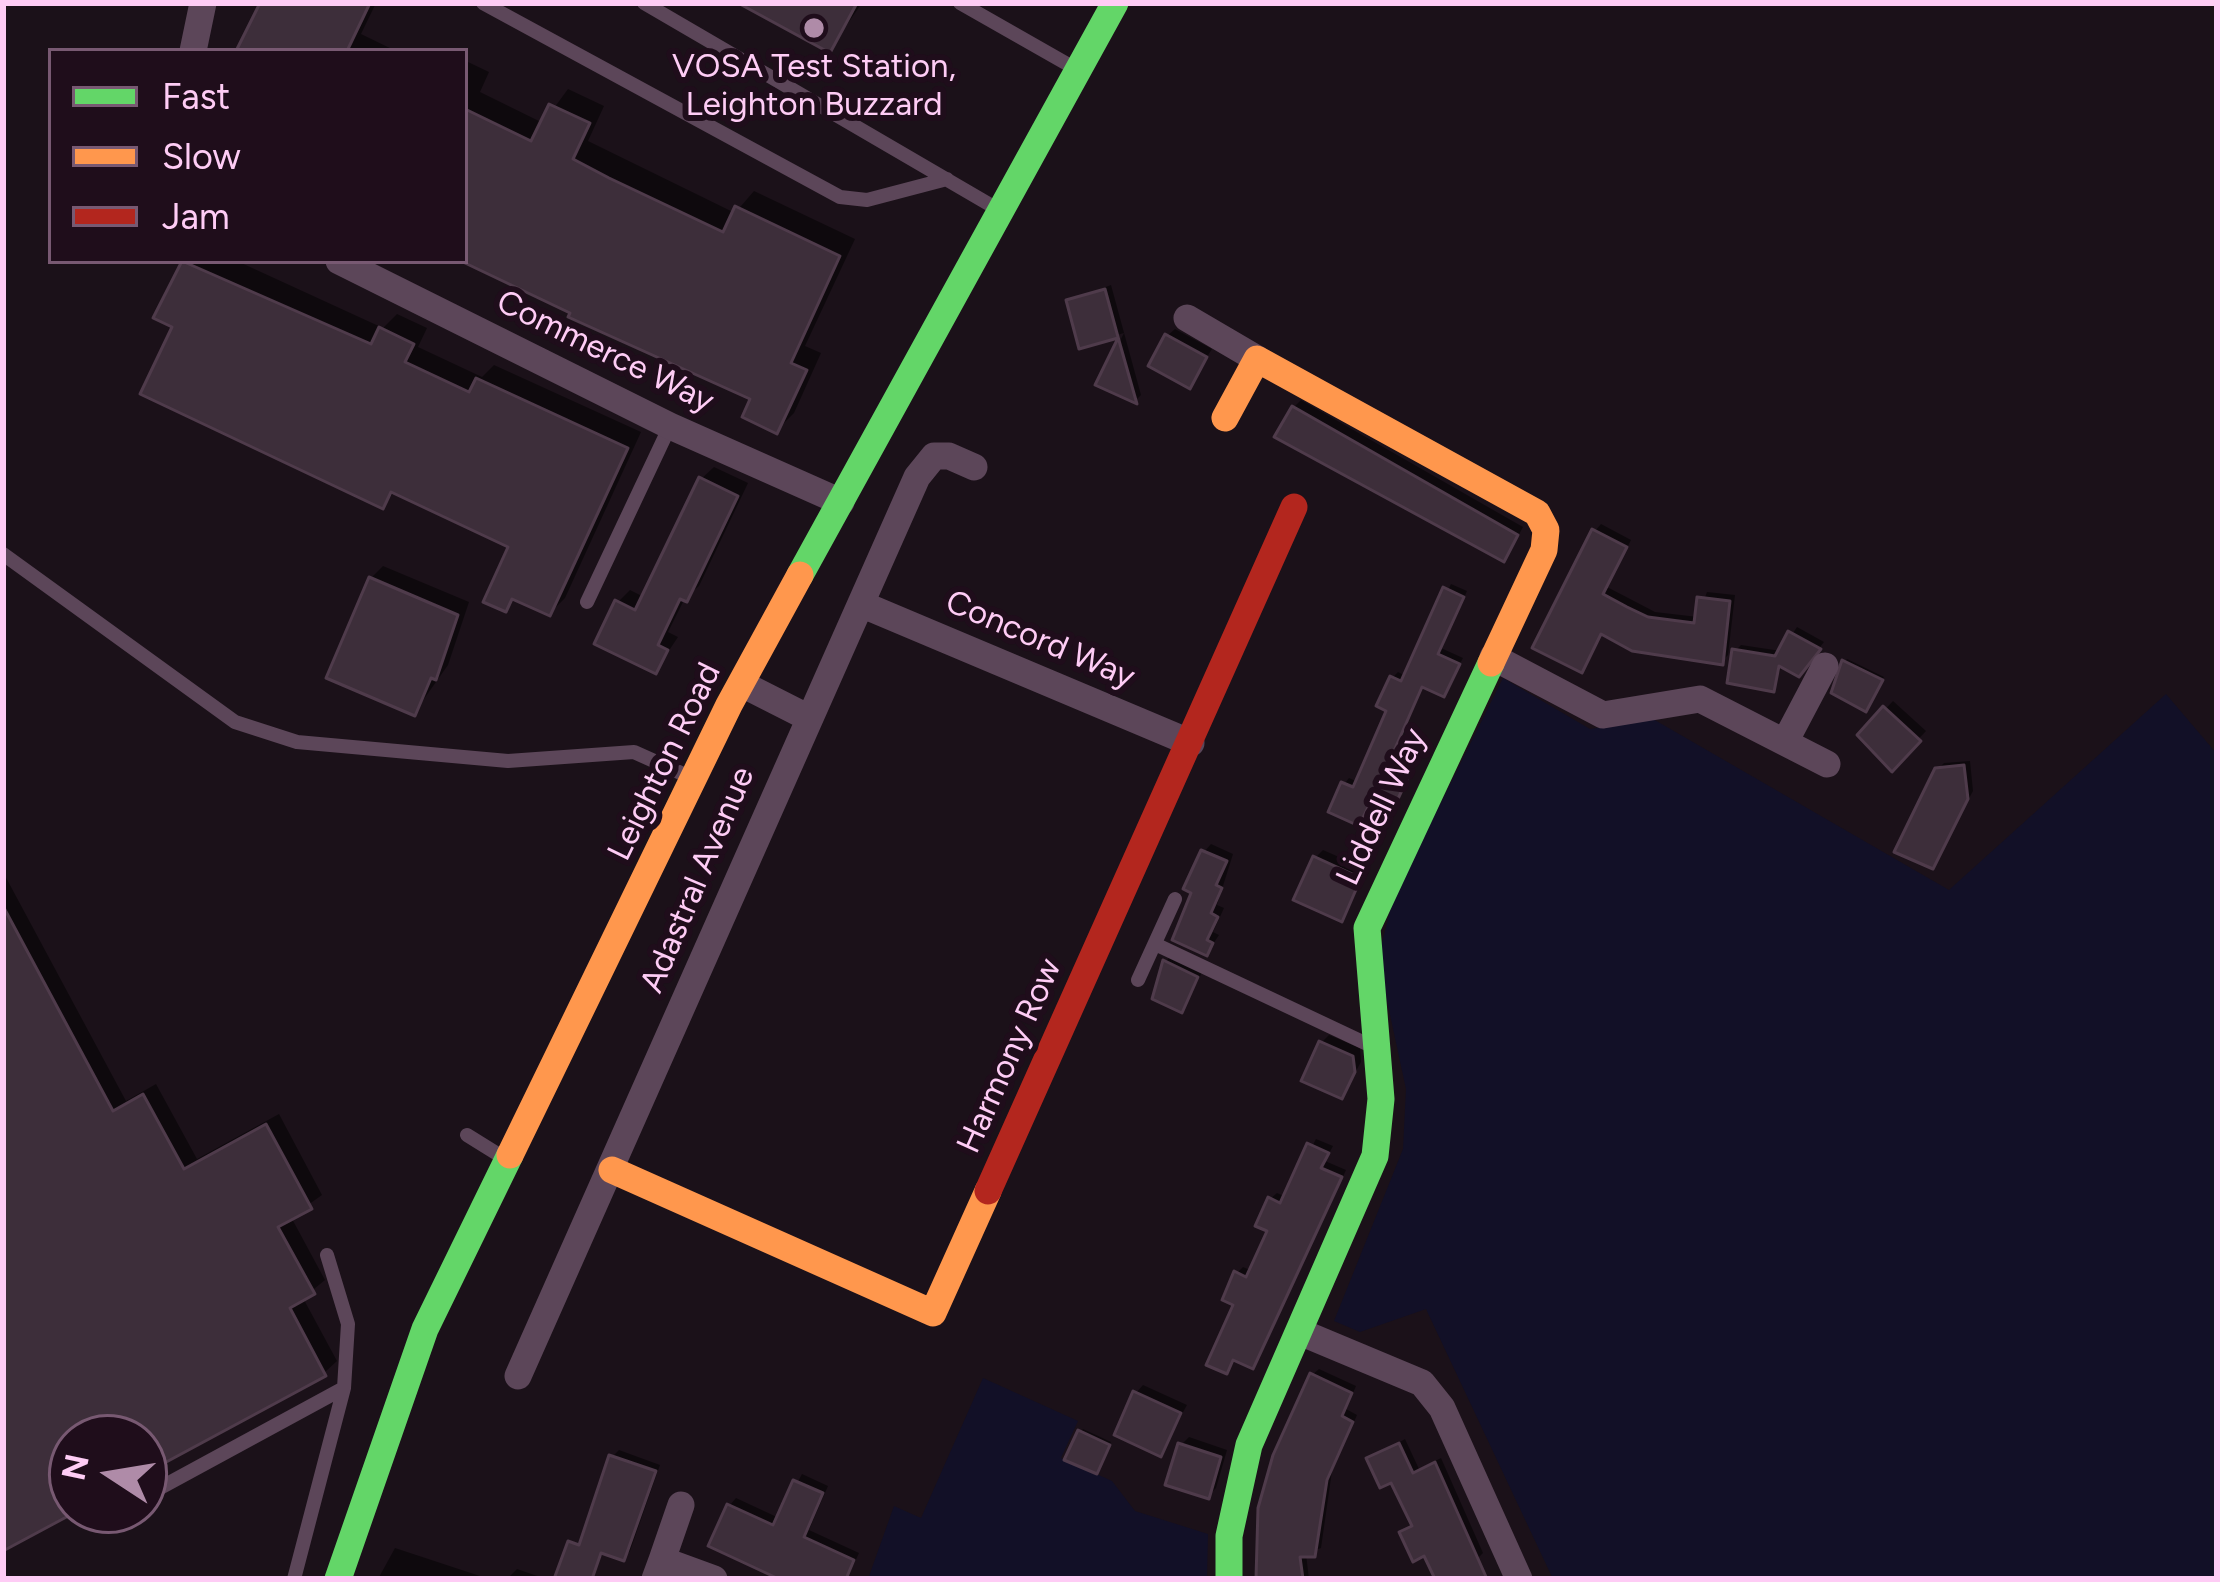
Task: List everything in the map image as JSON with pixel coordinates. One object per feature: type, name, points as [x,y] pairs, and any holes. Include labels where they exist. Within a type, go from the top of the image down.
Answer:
[{"type":"street","points":[[194,48],[203,3]]},
{"type":"street","name":"Leighton Road","points":[[338,1579],[425,1329],[742,684],[1115,3]]},
{"type":"street","name":"Commerce Way","points":[[345,264],[670,425],[841,502]]},
{"type":"street","points":[[1187,318],[1257,359],[1225,418]]},
{"type":"street","name":"Liddell Way","points":[[1229,1579],[1226,1550],[1237,1473],[1374,1159],[1384,1099],[1363,971],[1366,928],[1544,550],[1546,530],[1537,513],[1257,359]]},
{"type":"street","name":"Adastral Avenue","points":[[518,1376],[807,717],[923,465],[934,456],[949,456],[974,466]]},
{"type":"street","name":"Harmony Row","points":[[612,1170],[933,1313],[1294,507]]},
{"type":"street","name":"Concord Way","points":[[860,604],[1191,743]]},
{"type":"street","points":[[1493,657],[1603,715],[1626,715],[1667,700],[1700,699],[1827,764]]},
{"type":"street","points":[[1786,740],[1826,666]]},
{"type":"street","points":[[742,684],[807,717]]},
{"type":"street","points":[[1300,1332],[1422,1383],[1442,1408],[1519,1579]]},
{"type":"street","points":[[681,1505],[659,1569],[714,1579]]},
{"type":"lane","points":[[483,3],[850,200],[947,179]]},
{"type":"lane","points":[[644,3],[1003,212]]},
{"type":"lane","points":[[964,4],[1079,70]]},
{"type":"lane","points":[[587,602],[670,425]]},
{"type":"lane","points":[[3,554],[235,722],[297,742],[508,761],[634,752],[697,780]]},
{"type":"lane","points":[[1138,980],[1175,899]]},
{"type":"lane","points":[[1154,944],[1376,1048]]},
{"type":"lane","points":[[467,1135],[511,1162]]},
{"type":"lane","points":[[294,1579],[344,1388],[348,1324],[327,1255]]},
{"type":"lane","points":[[168,1484],[344,1388]]},
{"type":"shaded area","points":[[1503,678],[1590,729],[1653,719],[1949,890],[2166,694],[2217,754],[2217,1579],[1553,1579],[1426,1309],[1360,1332],[1334,1321],[1403,1149],[1406,1089],[1378,959],[1393,899]]},
{"type":"shaded area","points":[[983,1378],[1078,1421],[1061,1458],[1112,1481],[1135,1511],[1208,1534],[1207,1579],[868,1579],[894,1506],[921,1518]]},
{"type":"building","points":[[260,3],[370,3],[348,48],[238,48]]},
{"type":"building","name":"VOSA Test Station, Leighton Buzzard","points":[[738,3],[857,3],[830,53]]},
{"type":"building","points":[[549,104],[590,123],[573,159],[609,178],[723,232],[735,206],[840,256],[791,363],[807,370],[777,434],[742,417],[750,399],[568,317],[570,313],[467,264],[468,110],[531,141]]},
{"type":"building","points":[[180,264],[189,264],[371,344],[379,327],[414,344],[405,362],[469,392],[476,378],[628,448],[550,616],[512,599],[506,612],[483,602],[508,547],[391,492],[383,509],[140,394],[172,327],[153,318]]},
{"type":"building","points":[[1105,289],[1137,404],[1095,385],[1118,338],[1079,349],[1066,300]]},
{"type":"building","points":[[1165,334],[1207,357],[1190,389],[1148,366]]},
{"type":"building","points":[[1292,406],[1518,535],[1504,562],[1274,437]]},
{"type":"building","points":[[699,477],[738,496],[687,602],[680,599],[658,645],[668,650],[656,674],[594,644],[615,600],[635,610]]},
{"type":"building","points":[[1592,529],[1627,547],[1603,594],[1627,607],[1648,617],[1694,623],[1697,597],[1730,601],[1723,665],[1632,651],[1601,634],[1582,673],[1532,648]]},
{"type":"building","points":[[369,577],[458,615],[436,680],[431,678],[415,716],[326,678]]},
{"type":"building","points":[[1443,587],[1464,597],[1438,654],[1460,664],[1444,697],[1422,687],[1390,760],[1412,769],[1396,803],[1375,793],[1359,826],[1328,812],[1341,782],[1353,787],[1386,711],[1376,706],[1390,676],[1401,681]]},
{"type":"building","points":[[1788,631],[1821,649],[1799,677],[1779,666],[1774,692],[1727,683],[1732,649],[1775,656]]},
{"type":"building","points":[[1842,660],[1883,680],[1866,712],[1831,693]]},
{"type":"building","points":[[1883,706],[1921,741],[1892,772],[1857,735]]},
{"type":"building","points":[[1964,765],[1968,799],[1933,869],[1894,852],[1935,768]]},
{"type":"building","points":[[1201,850],[1227,861],[1216,885],[1222,888],[1211,913],[1218,917],[1207,940],[1213,943],[1207,956],[1172,940],[1191,893],[1183,889]]},
{"type":"building","points":[[1313,856],[1361,878],[1342,922],[1293,900]]},
{"type":"building","points":[[3,906],[113,1111],[143,1094],[184,1169],[266,1124],[312,1209],[278,1227],[315,1294],[290,1308],[326,1376],[168,1461],[168,1414],[48,1414],[48,1527],[3,1551]]},
{"type":"building","points":[[1163,960],[1198,977],[1182,1013],[1152,999]]},
{"type":"building","points":[[1319,1041],[1353,1056],[1355,1072],[1342,1099],[1301,1081]]},
{"type":"building","points":[[1307,1143],[1329,1153],[1321,1168],[1342,1177],[1253,1369],[1233,1360],[1227,1374],[1206,1365],[1233,1305],[1222,1300],[1234,1271],[1246,1277],[1267,1231],[1255,1226],[1268,1197],[1280,1203]]},
{"type":"building","points":[[1310,1373],[1352,1393],[1342,1416],[1353,1422],[1327,1480],[1315,1557],[1300,1557],[1303,1579],[1256,1579],[1258,1508],[1273,1455]]},
{"type":"building","points":[[1133,1391],[1181,1413],[1161,1457],[1114,1435]]},
{"type":"building","points":[[1078,1430],[1110,1445],[1097,1474],[1064,1460]]},
{"type":"building","points":[[1178,1443],[1221,1457],[1209,1499],[1165,1485]]},
{"type":"building","points":[[1399,1443],[1413,1473],[1435,1462],[1487,1579],[1435,1579],[1424,1556],[1413,1562],[1399,1532],[1412,1526],[1391,1483],[1380,1488],[1366,1458]]},
{"type":"building","points":[[609,1455],[656,1471],[624,1561],[601,1553],[592,1579],[554,1579],[568,1541],[579,1545]]},
{"type":"building","points":[[793,1480],[823,1493],[804,1537],[854,1560],[846,1579],[779,1579],[708,1546],[727,1504],[773,1525]]},
{"type":"traffic: fast","points":[[800,575],[1115,3]]},
{"type":"traffic: fast","points":[[1229,1579],[1229,1536],[1249,1445],[1375,1156],[1381,1099],[1367,928],[1491,663]]},
{"type":"traffic: fast","points":[[338,1579],[425,1329],[510,1155]]},
{"type":"traffic: slow","points":[[1225,418],[1257,359],[1537,513],[1546,530],[1544,550],[1491,663]]},
{"type":"traffic: slow","points":[[510,1155],[729,705],[800,575]]},
{"type":"traffic: slow","points":[[612,1170],[933,1313],[988,1191]]},
{"type":"traffic: jam","points":[[988,1191],[1294,507]]},
{"type":"place","name":"VOSA Test Station, Leighton Buzzard","points":[[814,28]]}]
